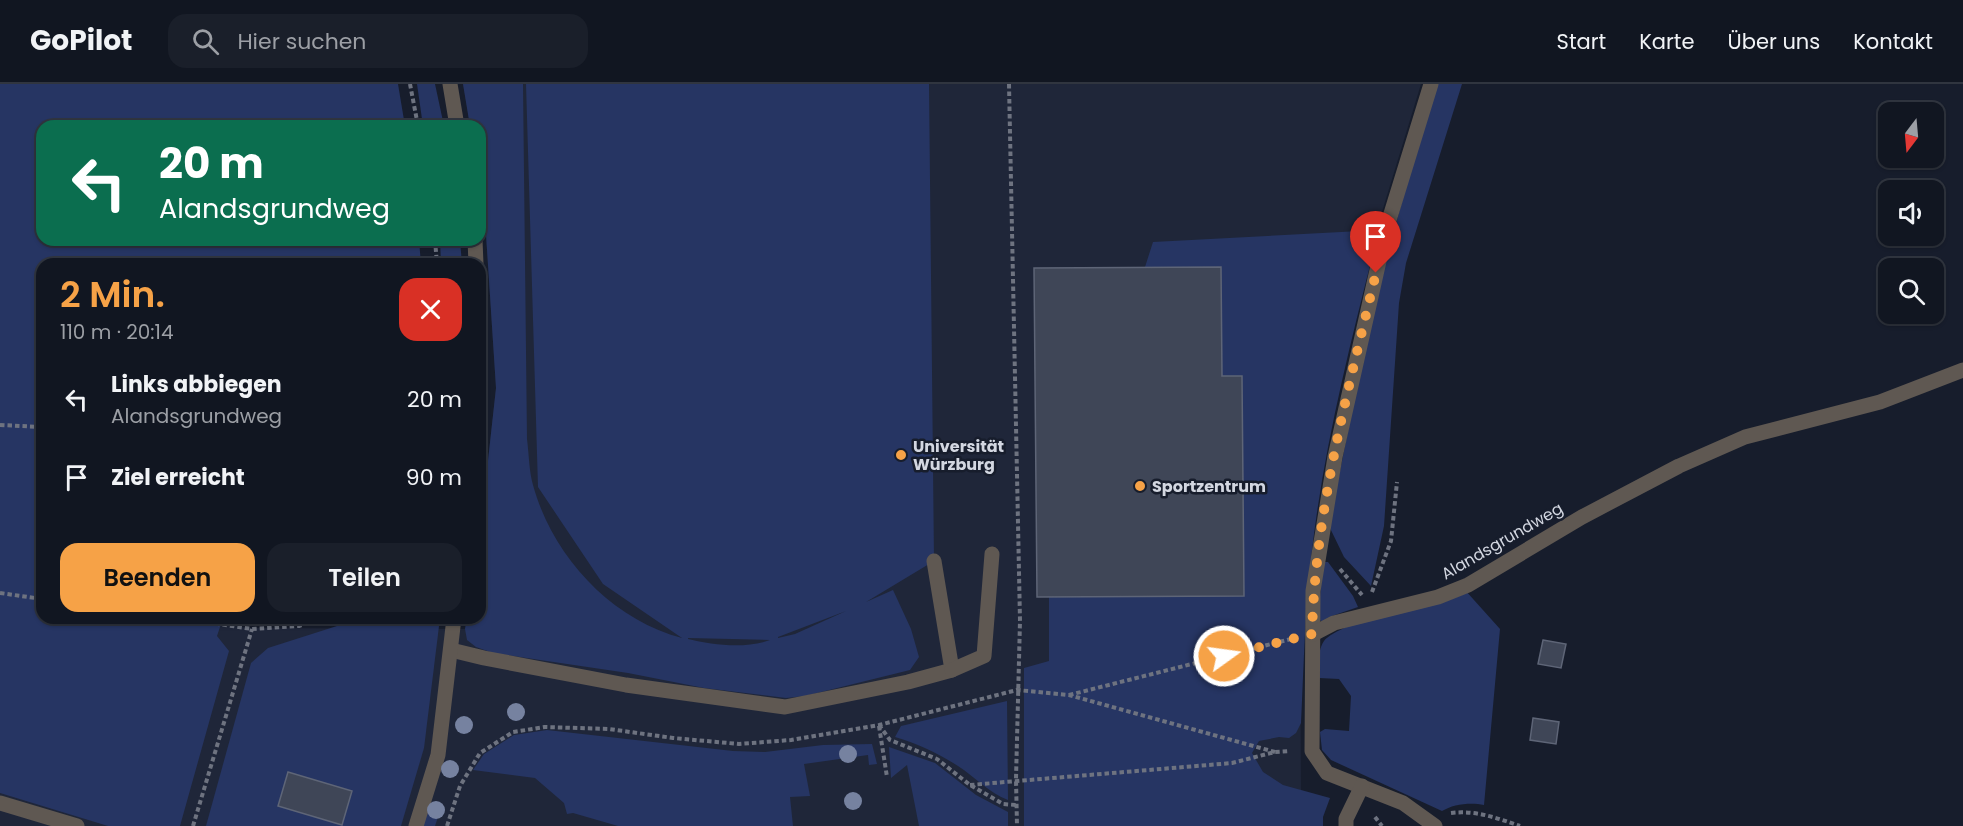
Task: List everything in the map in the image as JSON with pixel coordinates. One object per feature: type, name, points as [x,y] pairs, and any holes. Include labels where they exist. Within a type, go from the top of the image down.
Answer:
[{"type":"street","points":[[450,84],[456,120]]},
{"type":"street","points":[[1431,84],[1386,230],[1335,457],[1313,591],[1312,634],[1312,751],[1326,773],[1403,803],[1431,822]]},
{"type":"street","name":"Alandsgrundweg","points":[[1312,634],[1334,623],[1438,597],[1467,585],[1582,517],[1678,466],[1745,437],[1880,402],[1963,370]]},
{"type":"street","points":[[451,650],[626,685],[785,707],[908,682],[952,670],[984,656],[992,554]]},
{"type":"street","points":[[934,561],[952,670]]},
{"type":"street","points":[[416,826],[438,755],[453,624]]},
{"type":"street","points":[[1346,826],[1346,819],[1362,786]]},
{"type":"street","points":[[0,803],[77,826]]},
{"type":"path","points":[[410,84],[417,120]]},
{"type":"path","points":[[1009,84],[1020,609],[1017,690],[1017,826]]},
{"type":"path","points":[[0,425],[36,427]]},
{"type":"path","points":[[1322,529],[1329,552],[1344,576],[1369,602],[1390,541],[1397,482]]},
{"type":"path","points":[[0,593],[36,597]]},
{"type":"path","points":[[218,624],[252,629],[304,624]]},
{"type":"path","points":[[193,826],[252,629]]},
{"type":"path","points":[[1069,695],[1312,634]]},
{"type":"path","points":[[447,826],[460,786],[480,753],[513,732],[545,727],[609,729],[739,744],[791,740],[879,725],[1017,690],[1069,695],[1275,752]]},
{"type":"path","points":[[879,725],[887,777]]},
{"type":"path","points":[[879,725],[890,740],[937,759],[970,785],[1003,804],[1016,806]]},
{"type":"path","points":[[970,785],[1232,763],[1275,752],[1312,751]]},
{"type":"path","points":[[1431,822],[1440,814],[1466,811],[1486,814],[1520,826]]},
{"type":"shaded area","points":[[0,84],[398,84],[404,120],[36,120],[36,246],[420,246],[420,258],[36,258],[36,624],[221,624],[217,636],[229,651],[180,826],[108,826],[0,793]]},
{"type":"shaded area","points":[[417,84],[435,84],[443,120],[422,120]]},
{"type":"shaded area","name":"Universität Würzburg","points":[[463,84],[1421,84],[1374,238],[1322,372],[1300,577],[1301,800],[1310,826],[0,826],[0,593],[36,614],[36,624],[221,624],[249,628],[465,629],[466,624],[486,624],[486,479],[496,388],[486,234],[486,120],[469,120]]},
{"type":"shaded area","points":[[463,84],[523,84],[527,439],[532,480],[542,511],[554,536],[570,559],[608,600],[631,616],[656,629],[682,638],[603,584],[538,487],[526,84],[929,84],[934,561],[866,602],[893,590],[911,629],[919,657],[910,670],[805,696],[786,698],[704,688],[628,673],[493,653],[476,647],[467,640],[465,629],[466,624],[486,624],[486,479],[496,388],[486,234],[486,120],[469,120]],"holes":[[[846,611],[795,634],[778,638]],[[688,638],[770,640],[729,645]]]},
{"type":"shaded area","points":[[1438,84],[1462,84],[1406,263],[1399,303],[1384,526],[1371,586],[1344,557],[1329,526],[1372,311],[1415,154]]},
{"type":"shaded area","points":[[1379,230],[1341,385],[1325,463],[1308,587],[1301,723],[1296,733],[1289,738],[1279,737],[1259,741],[1252,753],[1263,772],[1283,785],[1330,798],[1323,817],[1323,826],[1024,826],[1024,668],[1049,661],[1049,597],[1244,595],[1242,377],[1222,376],[1221,267],[1145,267],[1153,242]]},
{"type":"shaded area","points":[[440,246],[460,246],[462,258],[441,258]]},
{"type":"shaded area","points":[[1323,562],[1328,562],[1353,596],[1358,607],[1332,616],[1323,622],[1318,619]]},
{"type":"shaded area","points":[[1465,590],[1500,629],[1484,805],[1462,804],[1442,811],[1331,760],[1322,750],[1320,732],[1325,729],[1349,731],[1351,696],[1339,679],[1319,678],[1319,654],[1324,641],[1349,626],[1390,611]]},
{"type":"shaded area","points":[[343,624],[439,624],[424,748],[401,826],[206,826],[251,663],[268,648]]},
{"type":"shaded area","points":[[1007,701],[1008,800],[943,757],[895,737],[901,726]]},
{"type":"shaded area","points":[[547,730],[733,751],[765,752],[823,745],[872,744],[877,764],[869,765],[868,755],[804,764],[810,796],[790,797],[793,826],[618,826],[573,813],[567,814],[564,803],[535,778],[473,770],[484,754],[514,735]]},
{"type":"shaded area","points":[[889,747],[935,763],[976,795],[1008,812],[1008,826],[919,826],[907,765],[891,778]]},
{"type":"shaded area","points":[[433,805],[441,808],[435,826],[422,826],[428,807]]},
{"type":"building","name":"Sportzentrum","points":[[1221,267],[1222,376],[1242,376],[1244,596],[1037,597],[1034,268]]},
{"type":"building","points":[[1543,640],[1566,644],[1561,668],[1538,664]]},
{"type":"building","points":[[1533,718],[1559,722],[1556,744],[1530,740]]},
{"type":"building","points":[[288,772],[352,791],[342,825],[278,806]]},
{"type":"place","name":"Universität Würzburg","points":[[901,455]]},
{"type":"place","name":"Sportzentrum","points":[[1140,486]]},
{"type":"route","points":[[1224,656],[1312,634],[1313,591],[1322,529],[1335,457],[1376,273]]}]
